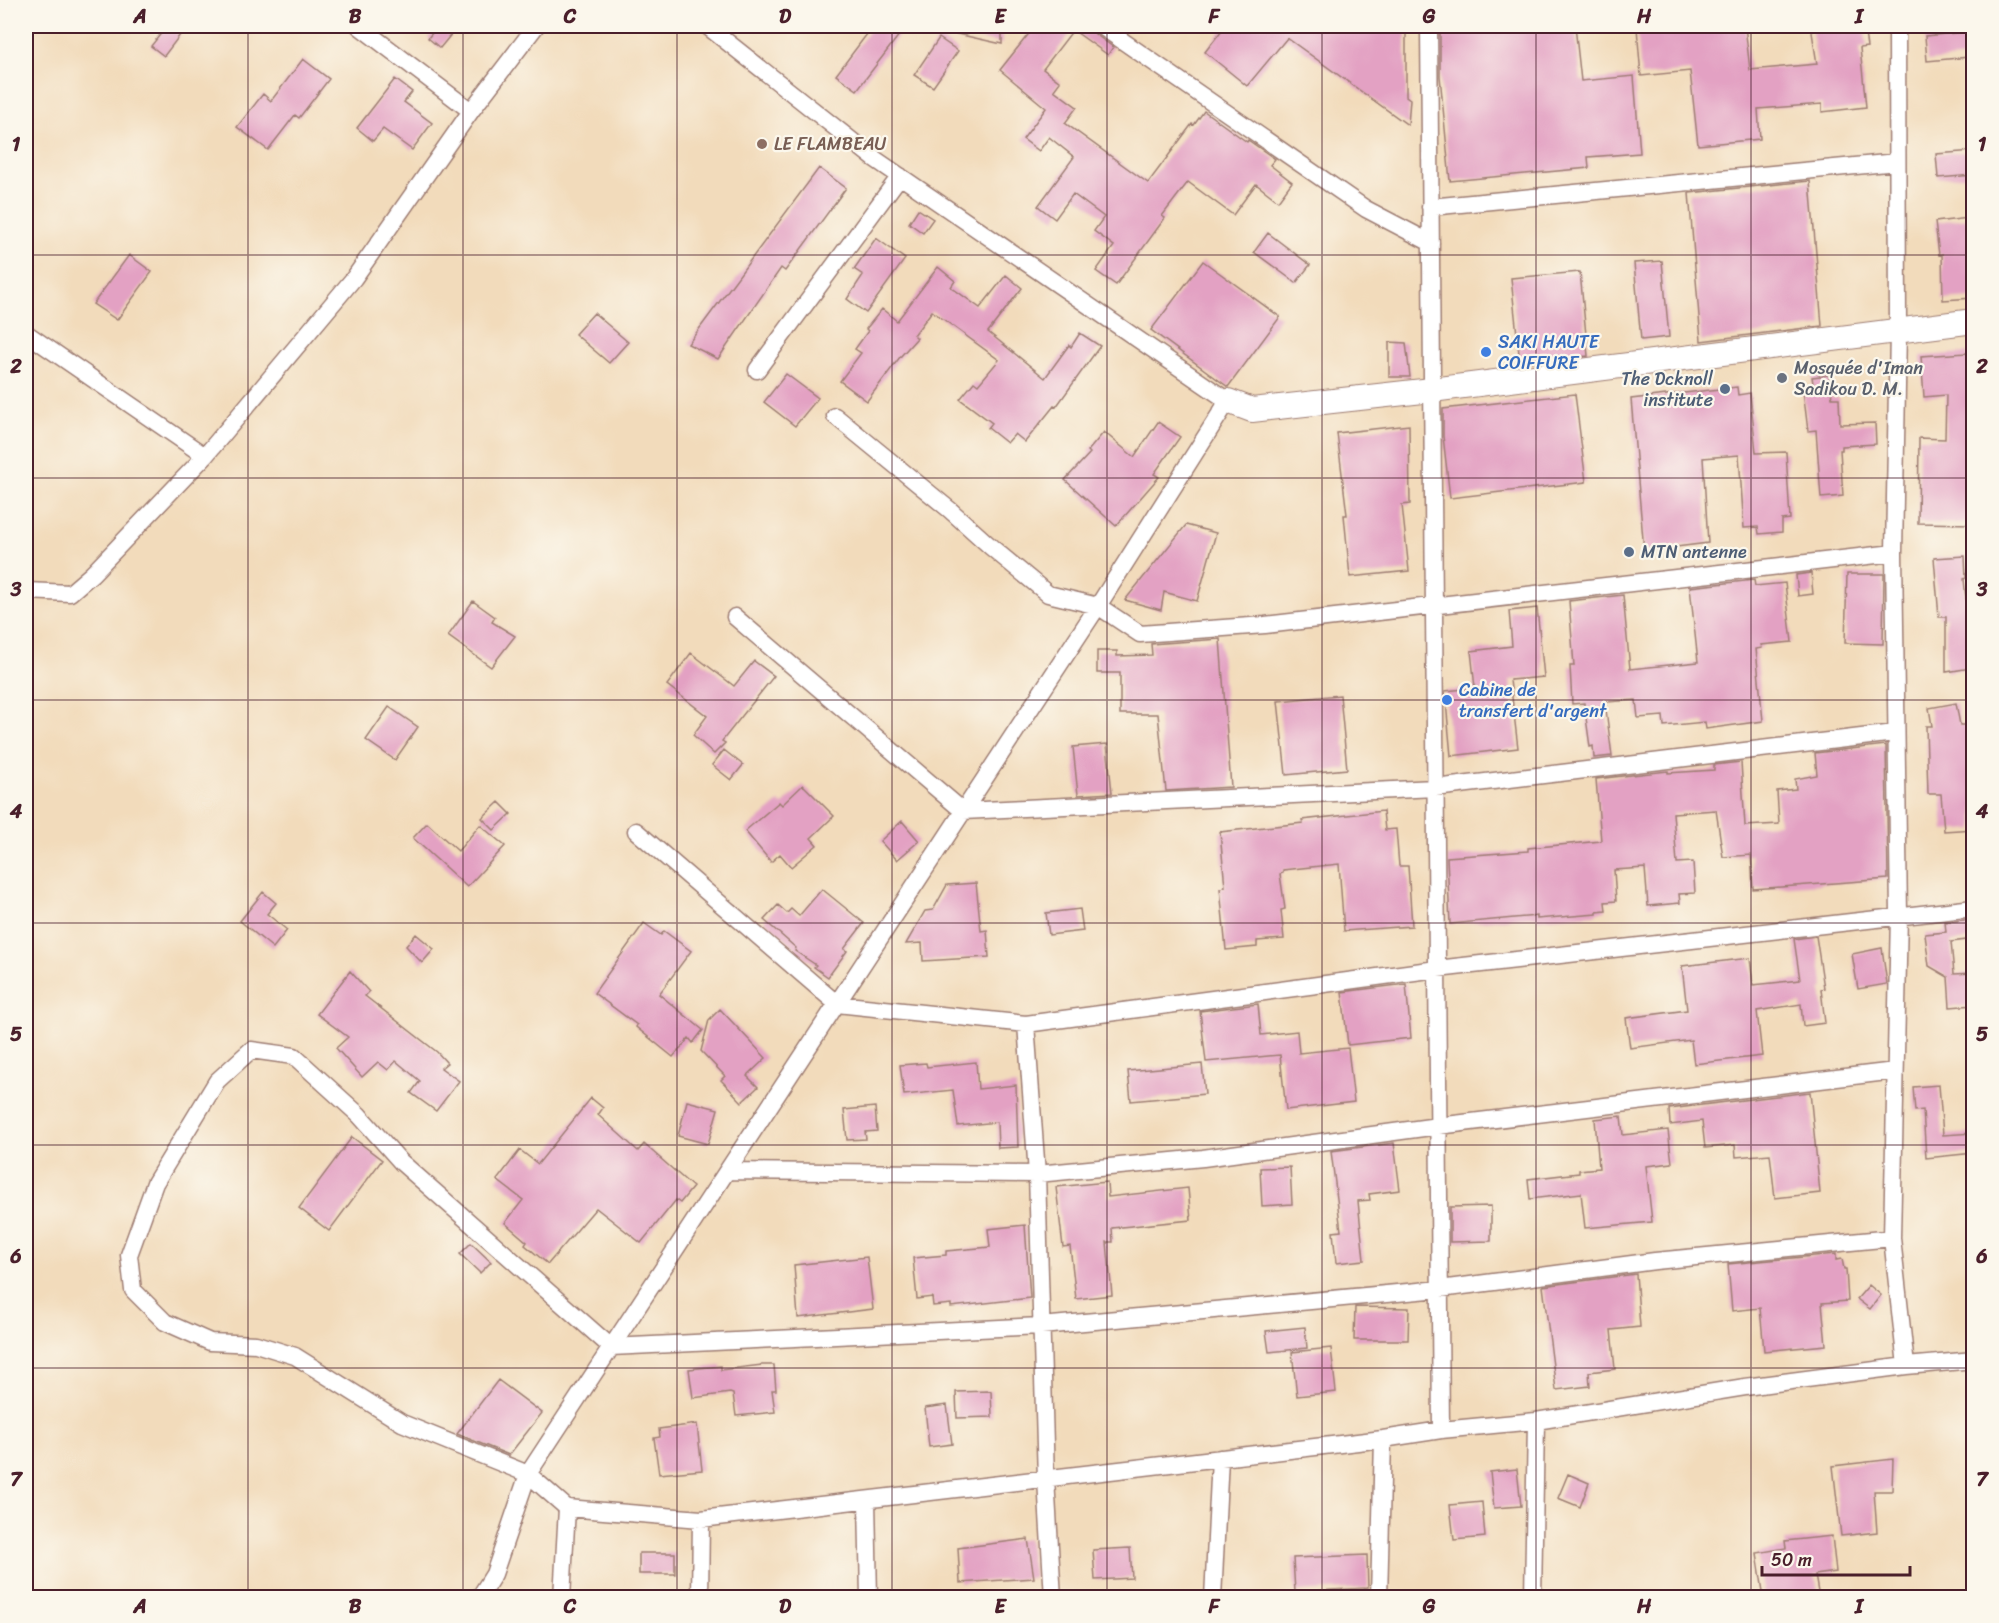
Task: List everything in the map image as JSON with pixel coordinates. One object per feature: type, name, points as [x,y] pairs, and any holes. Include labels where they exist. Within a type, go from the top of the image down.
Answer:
[{"type":"street","points":[[359,26],[471,111]]},
{"type":"street","points":[[26,591],[70,593],[92,574],[206,456],[354,278],[471,111],[536,26]]},
{"type":"street","points":[[707,26],[875,159],[1228,401],[1252,410],[1432,390],[1974,321]]},
{"type":"street","points":[[1101,26],[1366,209],[1431,243]]},
{"type":"street","points":[[1429,26],[1441,1430]]},
{"type":"street","points":[[1897,26],[1898,330],[1894,553],[1899,915],[1892,1238],[1906,1366]]},
{"type":"street","points":[[1430,207],[1897,162]]},
{"type":"street","points":[[757,370],[900,176]]},
{"type":"street","points":[[26,333],[206,456]]},
{"type":"street","points":[[479,1598],[494,1574],[528,1474],[1098,606],[1228,401]]},
{"type":"street","points":[[835,416],[1048,594],[1098,606],[1140,634],[1265,625],[1894,553]]},
{"type":"street","points":[[735,617],[963,812],[1435,788],[1895,733]]},
{"type":"street","points":[[636,831],[837,1004],[1026,1024],[1437,969],[1974,908]]},
{"type":"street","points":[[1026,1024],[1036,1174],[1046,1479],[1053,1598]]},
{"type":"street","points":[[1892,1238],[1655,1261],[1440,1289],[1041,1326],[611,1347],[401,1162],[359,1115],[294,1056],[251,1050],[217,1081],[155,1183],[129,1255],[133,1290],[165,1323],[210,1342],[256,1344],[296,1356],[402,1424],[528,1474],[567,1508],[701,1519],[1383,1439],[1441,1430],[1536,1421],[1745,1387],[1906,1366],[1974,1360]]},
{"type":"street","points":[[727,1171],[1036,1174],[1203,1158],[1438,1126],[1895,1071]]},
{"type":"street","points":[[1533,1598],[1536,1421]]},
{"type":"street","points":[[1379,1598],[1383,1439]]},
{"type":"street","points":[[1213,1598],[1220,1458]]},
{"type":"street","points":[[867,1500],[869,1598]]},
{"type":"street","points":[[562,1598],[567,1508]]},
{"type":"street","points":[[700,1598],[701,1519]]},
{"type":"building","points":[[167,26],[180,35],[164,56],[151,46]]},
{"type":"building","points":[[438,26],[458,26],[440,48],[428,38]]},
{"type":"building","points":[[873,26],[906,26],[857,90],[836,75]]},
{"type":"building","points":[[949,26],[1002,26],[1002,44],[948,32]]},
{"type":"building","points":[[1035,26],[1091,26],[1095,34],[1113,47],[1108,55],[1073,30],[1043,69],[1060,82],[1054,90],[1077,107],[1065,123],[1148,183],[1204,111],[1275,159],[1270,165],[1292,182],[1278,201],[1256,184],[1233,215],[1188,182],[1162,216],[1165,218],[1116,285],[1096,271],[1114,246],[1094,231],[1104,217],[1073,194],[1055,219],[1038,206],[1074,157],[1049,137],[1039,151],[1023,139],[1046,108],[1000,70]]},
{"type":"building","points":[[1225,26],[1406,26],[1406,96],[1410,99],[1408,125],[1287,38],[1247,86],[1205,52]]},
{"type":"building","points":[[1440,26],[1575,26],[1581,81],[1634,76],[1640,153],[1588,157],[1589,168],[1450,181],[1440,76]]},
{"type":"building","points":[[1745,26],[1750,70],[1817,64],[1811,26],[1864,26],[1867,47],[1860,48],[1866,107],[1822,112],[1822,104],[1758,109],[1760,139],[1698,145],[1690,71],[1641,76],[1637,28]]},
{"type":"building","points":[[1967,32],[1969,57],[1927,61],[1925,36]]},
{"type":"building","points":[[939,38],[958,51],[933,87],[914,75]]},
{"type":"building","points":[[303,59],[329,79],[299,118],[295,115],[268,150],[237,127],[263,94],[271,101]]},
{"type":"building","points":[[395,79],[412,92],[404,102],[432,123],[412,150],[383,129],[373,141],[357,128]]},
{"type":"building","points":[[1974,151],[1974,175],[1938,178],[1936,154]]},
{"type":"building","points":[[819,168],[846,188],[785,271],[781,268],[718,359],[688,344]]},
{"type":"building","points":[[1810,181],[1822,326],[1701,341],[1689,193]]},
{"type":"building","points":[[918,209],[933,219],[923,233],[909,223]]},
{"type":"building","points":[[1969,218],[1974,254],[1974,298],[1943,300],[1942,254],[1939,255],[1935,222]]},
{"type":"building","points":[[1268,233],[1310,265],[1296,283],[1254,252]]},
{"type":"building","points":[[876,238],[905,259],[866,313],[847,299],[863,275],[854,269]]},
{"type":"building","points":[[129,255],[152,272],[117,320],[93,304]]},
{"type":"building","points":[[1203,261],[1280,317],[1228,387],[1151,330]]},
{"type":"building","points":[[1662,261],[1669,337],[1641,340],[1634,263]]},
{"type":"building","points":[[938,267],[955,281],[951,287],[980,308],[1006,275],[1022,288],[988,332],[1045,378],[1080,333],[1100,346],[1056,407],[1054,406],[1025,442],[1015,434],[1007,443],[988,428],[992,423],[960,399],[974,382],[978,385],[999,360],[932,311],[914,335],[917,338],[867,401],[840,381],[861,353],[855,349],[868,331],[866,329],[882,309],[897,321]]},
{"type":"building","points":[[1580,272],[1588,356],[1520,363],[1511,278]]},
{"type":"building","points":[[594,313],[628,342],[609,363],[575,334]]},
{"type":"building","points":[[1389,342],[1406,343],[1410,377],[1389,377]]},
{"type":"building","points":[[1967,353],[1973,409],[1974,524],[1918,523],[1919,438],[1945,439],[1946,395],[1924,397],[1921,356]]},
{"type":"building","points":[[786,374],[818,398],[795,426],[764,402]]},
{"type":"building","points":[[1829,375],[1832,398],[1839,398],[1840,424],[1875,423],[1876,444],[1842,446],[1840,450],[1843,496],[1821,498],[1816,430],[1808,431],[1803,390],[1814,389],[1812,377]]},
{"type":"building","points":[[1737,387],[1738,395],[1750,393],[1756,453],[1786,452],[1790,519],[1782,520],[1782,532],[1759,534],[1758,527],[1744,528],[1739,455],[1703,458],[1708,543],[1644,551],[1631,399]]},
{"type":"building","points":[[1575,394],[1586,482],[1450,498],[1443,436],[1443,409]]},
{"type":"building","points":[[1158,422],[1180,437],[1154,474],[1159,477],[1116,526],[1065,480],[1090,453],[1088,451],[1104,432],[1134,457]]},
{"type":"building","points":[[1409,425],[1410,504],[1402,505],[1409,571],[1350,577],[1344,515],[1347,515],[1337,433]]},
{"type":"building","points":[[1186,525],[1216,533],[1197,601],[1164,592],[1161,610],[1125,600]]},
{"type":"building","points":[[1965,556],[1966,578],[1964,579],[1968,619],[1974,619],[1974,646],[1968,647],[1971,668],[1946,672],[1946,617],[1939,617],[1934,558]]},
{"type":"building","points":[[1811,573],[1813,594],[1798,596],[1796,575]]},
{"type":"building","points":[[1847,574],[1884,574],[1883,644],[1845,643]]},
{"type":"building","points":[[1754,580],[1755,586],[1785,583],[1792,642],[1761,645],[1762,648],[1756,649],[1763,721],[1706,729],[1705,722],[1664,726],[1663,716],[1638,718],[1636,700],[1605,702],[1612,756],[1594,758],[1593,746],[1590,747],[1584,703],[1572,704],[1570,666],[1574,666],[1569,601],[1623,595],[1630,669],[1698,662],[1690,587]]},
{"type":"building","points":[[473,601],[495,617],[492,622],[515,636],[491,667],[448,636]]},
{"type":"building","points":[[1537,608],[1544,677],[1510,680],[1518,748],[1451,756],[1445,691],[1475,688],[1471,651],[1512,646],[1509,611]]},
{"type":"building","points":[[1220,639],[1231,787],[1166,791],[1158,714],[1120,714],[1120,673],[1097,673],[1097,651],[1117,651],[1117,656],[1152,655],[1151,644]]},
{"type":"building","points":[[691,653],[734,686],[754,661],[774,676],[722,741],[725,743],[714,754],[693,735],[707,716],[667,685]]},
{"type":"building","points":[[1340,695],[1347,769],[1286,775],[1278,701]]},
{"type":"building","points":[[1956,703],[1960,725],[1974,725],[1974,829],[1944,831],[1941,794],[1928,794],[1926,726],[1932,726],[1929,708]]},
{"type":"building","points":[[389,707],[418,727],[395,760],[366,740]]},
{"type":"building","points":[[1107,744],[1112,793],[1078,795],[1073,747]]},
{"type":"building","points":[[1886,745],[1888,879],[1753,889],[1751,855],[1723,857],[1716,810],[1673,813],[1677,863],[1693,862],[1695,893],[1679,894],[1680,903],[1648,906],[1645,868],[1614,870],[1616,901],[1605,902],[1606,911],[1597,912],[1597,914],[1537,919],[1537,916],[1450,924],[1447,857],[1528,851],[1528,848],[1601,841],[1596,779],[1668,771],[1668,773],[1714,770],[1714,765],[1741,762],[1745,826],[1779,824],[1777,791],[1796,789],[1795,779],[1817,775],[1815,753]]},
{"type":"building","points":[[724,750],[743,765],[731,780],[712,765]]},
{"type":"building","points":[[803,785],[834,816],[811,838],[817,845],[791,867],[780,854],[771,862],[745,831],[779,802],[782,805]]},
{"type":"building","points":[[499,802],[511,814],[494,830],[482,818]]},
{"type":"building","points":[[1383,811],[1385,830],[1396,829],[1399,866],[1408,866],[1412,926],[1344,931],[1339,864],[1283,870],[1280,874],[1285,909],[1281,910],[1284,939],[1257,941],[1257,947],[1226,950],[1220,888],[1225,887],[1220,832]]},
{"type":"building","points":[[902,821],[919,841],[897,860],[880,841]]},
{"type":"building","points":[[427,823],[458,851],[480,825],[505,846],[467,887],[413,838]]},
{"type":"building","points":[[976,883],[981,931],[987,930],[989,957],[923,961],[922,943],[906,944],[925,911],[933,910],[947,885]]},
{"type":"building","points":[[822,889],[864,923],[844,949],[847,951],[828,977],[814,967],[816,965],[795,951],[796,948],[764,920],[778,905],[787,913],[791,909],[799,916]]},
{"type":"building","points":[[263,892],[276,903],[267,914],[287,930],[273,948],[240,921]]},
{"type":"building","points":[[1080,909],[1083,931],[1049,935],[1046,913]]},
{"type":"building","points":[[1974,919],[1974,939],[1951,942],[1954,974],[1974,973],[1974,1005],[1950,1007],[1948,977],[1929,966],[1925,934],[1946,932],[1945,922]]},
{"type":"building","points":[[644,923],[661,935],[664,931],[691,951],[659,994],[703,1030],[693,1043],[689,1038],[673,1057],[636,1027],[637,1025],[594,993]]},
{"type":"building","points":[[416,934],[434,949],[422,963],[406,946]]},
{"type":"building","points":[[1816,936],[1824,988],[1821,989],[1825,1023],[1803,1026],[1801,1004],[1757,1011],[1762,1056],[1694,1064],[1691,1040],[1630,1048],[1626,1018],[1687,1010],[1682,966],[1750,958],[1753,985],[1800,980],[1794,939]]},
{"type":"building","points":[[1882,948],[1887,984],[1858,989],[1852,954]]},
{"type":"building","points":[[350,971],[369,992],[365,996],[437,1052],[447,1063],[441,1068],[459,1081],[436,1111],[411,1093],[420,1081],[396,1061],[388,1070],[378,1062],[362,1077],[336,1048],[348,1037],[317,1014]]},
{"type":"building","points":[[1406,984],[1411,1038],[1348,1045],[1342,992]]},
{"type":"building","points":[[1258,1004],[1261,1035],[1297,1031],[1299,1053],[1348,1048],[1354,1102],[1286,1110],[1280,1055],[1206,1062],[1200,1011]]},
{"type":"building","points":[[720,1009],[766,1058],[747,1076],[758,1087],[742,1102],[721,1080],[725,1076],[701,1051],[709,1020]]},
{"type":"building","points":[[976,1062],[978,1089],[1016,1085],[1018,1147],[998,1148],[997,1122],[958,1126],[953,1090],[904,1095],[900,1065],[926,1063],[927,1067]]},
{"type":"building","points":[[1202,1064],[1205,1094],[1131,1101],[1128,1071]]},
{"type":"building","points":[[1939,1085],[1943,1135],[1974,1133],[1974,1153],[1926,1158],[1923,1110],[1915,1111],[1913,1087]]},
{"type":"building","points":[[1810,1092],[1820,1193],[1775,1198],[1770,1154],[1736,1157],[1735,1145],[1705,1148],[1702,1121],[1670,1125],[1669,1109]]},
{"type":"building","points":[[591,1098],[603,1108],[598,1115],[638,1151],[644,1144],[693,1187],[680,1203],[676,1200],[641,1243],[596,1208],[548,1264],[525,1245],[527,1242],[505,1223],[523,1200],[497,1180],[520,1150],[538,1164]]},
{"type":"building","points":[[687,1101],[718,1109],[708,1144],[678,1136]]},
{"type":"building","points":[[875,1107],[877,1131],[865,1132],[866,1139],[847,1140],[844,1110]]},
{"type":"building","points":[[1621,1116],[1623,1135],[1668,1130],[1672,1163],[1646,1166],[1652,1222],[1585,1228],[1581,1193],[1530,1199],[1528,1179],[1579,1173],[1579,1170],[1599,1168],[1595,1119]]},
{"type":"building","points":[[352,1137],[382,1160],[329,1231],[299,1208]]},
{"type":"building","points":[[1394,1143],[1400,1190],[1369,1194],[1370,1200],[1358,1201],[1364,1260],[1336,1263],[1333,1232],[1341,1231],[1331,1151]]},
{"type":"building","points":[[1290,1167],[1292,1204],[1262,1206],[1260,1168]]},
{"type":"building","points":[[1107,1182],[1108,1197],[1188,1188],[1191,1220],[1112,1228],[1113,1242],[1107,1242],[1112,1295],[1076,1299],[1070,1246],[1063,1247],[1056,1187]]},
{"type":"building","points":[[1491,1206],[1491,1241],[1450,1242],[1450,1207]]},
{"type":"building","points":[[1025,1225],[1030,1298],[951,1307],[951,1304],[933,1306],[932,1297],[917,1299],[913,1258],[946,1255],[946,1251],[990,1247],[988,1229]]},
{"type":"building","points":[[471,1243],[491,1262],[480,1273],[460,1254]]},
{"type":"building","points":[[1836,1254],[1836,1260],[1842,1259],[1844,1269],[1846,1269],[1848,1301],[1822,1303],[1826,1345],[1764,1351],[1760,1308],[1732,1311],[1728,1264]]},
{"type":"building","points":[[867,1257],[873,1309],[798,1318],[794,1265]]},
{"type":"building","points":[[1636,1274],[1640,1327],[1611,1330],[1615,1369],[1589,1372],[1590,1386],[1556,1390],[1543,1286]]},
{"type":"building","points":[[1869,1285],[1881,1295],[1870,1309],[1857,1299]]},
{"type":"building","points":[[1355,1307],[1409,1308],[1408,1340],[1354,1340]]},
{"type":"building","points":[[1305,1327],[1307,1348],[1269,1352],[1266,1331]]},
{"type":"building","points":[[1331,1348],[1336,1392],[1297,1396],[1292,1352]]},
{"type":"building","points":[[774,1365],[776,1390],[772,1390],[775,1412],[736,1416],[733,1394],[730,1393],[693,1398],[689,1369],[721,1366],[721,1370]]},
{"type":"building","points":[[498,1380],[542,1413],[509,1455],[457,1434]]},
{"type":"building","points":[[991,1391],[992,1417],[957,1418],[956,1392]]},
{"type":"building","points":[[947,1405],[952,1444],[929,1447],[925,1408]]},
{"type":"building","points":[[697,1424],[702,1470],[659,1474],[654,1438],[660,1437],[659,1429]]},
{"type":"building","points":[[1893,1459],[1892,1491],[1874,1491],[1877,1532],[1841,1536],[1833,1466]]},
{"type":"building","points":[[1517,1469],[1521,1506],[1494,1508],[1490,1472]]},
{"type":"building","points":[[1568,1474],[1589,1483],[1580,1507],[1558,1498]]},
{"type":"building","points":[[1482,1502],[1485,1537],[1454,1540],[1450,1505]]},
{"type":"building","points":[[1832,1536],[1836,1572],[1815,1575],[1819,1598],[1764,1598],[1757,1553],[1786,1548],[1785,1541]]},
{"type":"building","points":[[1028,1539],[1034,1578],[960,1583],[958,1548]]},
{"type":"building","points":[[1130,1548],[1132,1578],[1095,1580],[1093,1550]]},
{"type":"building","points":[[639,1553],[675,1553],[675,1574],[639,1574]]},
{"type":"building","points":[[1367,1555],[1368,1588],[1295,1592],[1293,1558]]},
{"type":"place","name":"LE FLAMBEAU","points":[[762,144]]},
{"type":"place","name":"SAKI HAUTE COIFFURE","points":[[1486,352]]},
{"type":"place","name":"Mosquée d'Iman Sadikou D. M.","points":[[1782,378]]},
{"type":"place","name":"The Dcknoll institute","points":[[1725,389]]},
{"type":"place","name":"MTN antenne","points":[[1629,552]]},
{"type":"place","name":"Cabine de transfert d'argent","points":[[1447,700]]}]
